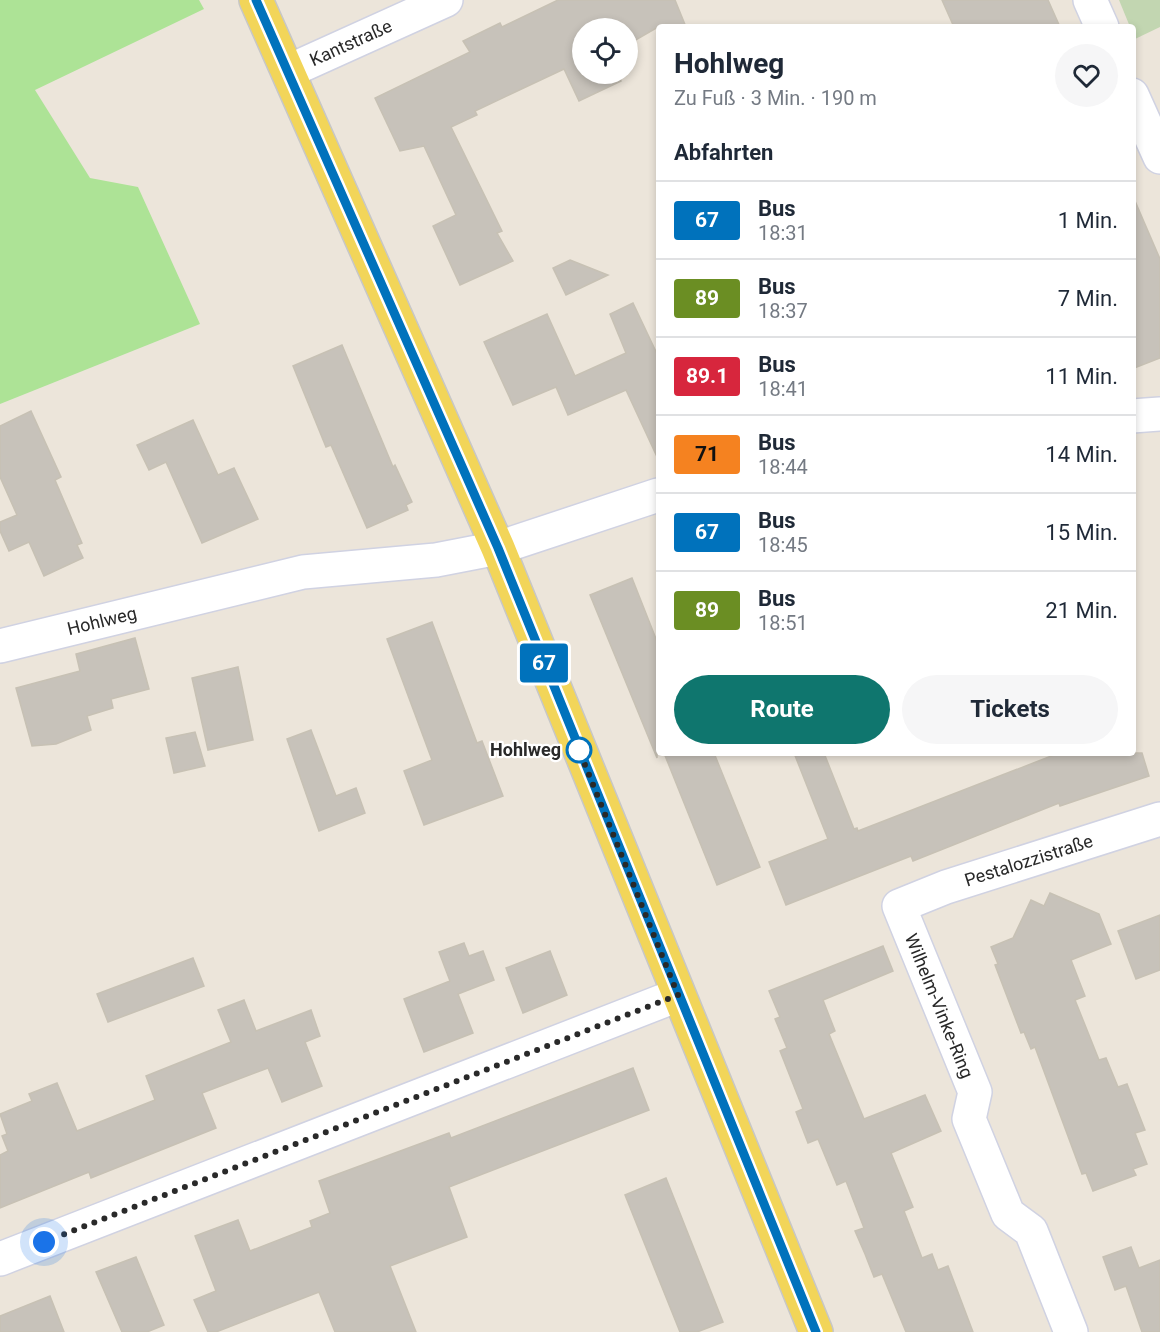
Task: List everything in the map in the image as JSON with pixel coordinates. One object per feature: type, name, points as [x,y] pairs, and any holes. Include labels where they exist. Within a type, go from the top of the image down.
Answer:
[{"type":"main road","points":[[256,0],[498,548],[816,1332]]},
{"type":"street","name":"Kantstraße","points":[[289,71],[446,0]]},
{"type":"street","points":[[1090,0],[1101,24]]},
{"type":"street","points":[[1136,104],[1160,157]]},
{"type":"street","points":[[1136,416],[1160,414]]},
{"type":"street","name":"Hohlweg","points":[[0,646],[303,572],[436,560],[498,548],[656,496]]},
{"type":"street","name":"Pestalozzistraße","points":[[899,906],[946,887],[1160,819]]},
{"type":"street","name":"Wilhelm-Vinke-Ring","points":[[899,906],[975,1092],[969,1119],[1008,1214],[1031,1231],[1071,1332]]},
{"type":"street","points":[[0,1258],[678,995]]},
{"type":"green space","points":[[0,0],[199,0],[204,9],[35,90],[90,178],[138,187],[200,324],[0,404]]},
{"type":"green space","points":[[1119,0],[1160,0],[1160,27],[1136,39],[1136,24],[1129,24]]},
{"type":"building","points":[[558,0],[675,0],[685,24],[656,24],[656,28],[638,39],[638,18],[572,18],[572,84],[615,84],[579,101],[564,69],[475,111],[477,115],[451,127],[502,231],[497,233],[513,261],[460,285],[433,226],[456,215],[424,146],[400,151],[375,98],[470,52],[463,41],[500,23],[502,27]]},
{"type":"building","points":[[942,0],[1048,0],[1059,24],[953,24]]},
{"type":"building","points":[[1136,203],[1160,259],[1160,358],[1136,367]]},
{"type":"building","points":[[570,260],[608,275],[566,295],[553,268]]},
{"type":"building","points":[[633,303],[656,352],[656,455],[626,390],[568,415],[556,387],[513,405],[484,342],[547,314],[575,376],[626,353],[610,314]]},
{"type":"building","points":[[342,345],[393,467],[395,465],[412,502],[406,505],[408,510],[367,528],[331,445],[326,447],[293,366]]},
{"type":"building","points":[[31,411],[61,477],[55,480],[82,543],[77,545],[83,558],[44,576],[29,542],[9,551],[0,531],[0,522],[17,515],[0,477],[0,426]]},
{"type":"building","points":[[193,420],[218,475],[234,468],[258,519],[202,543],[166,462],[149,470],[137,445]]},
{"type":"building","points":[[632,578],[656,639],[656,756],[590,595]]},
{"type":"building","points":[[432,622],[477,743],[482,741],[503,796],[424,825],[404,771],[432,760],[387,639]]},
{"type":"building","points":[[135,638],[149,689],[111,699],[113,708],[87,716],[91,730],[56,744],[32,746],[16,688],[80,671],[76,654]]},
{"type":"building","points":[[238,667],[253,740],[208,750],[192,678]]},
{"type":"building","points":[[311,730],[336,796],[356,788],[365,813],[319,831],[287,739]]},
{"type":"building","points":[[195,732],[205,766],[174,773],[166,738]]},
{"type":"building","points":[[1136,753],[1142,753],[1149,776],[1060,806],[1059,803],[913,861],[911,856],[786,905],[769,862],[828,839],[795,756],[825,756],[854,829],[857,828],[858,831],[1051,756],[1136,756]]},
{"type":"building","points":[[665,756],[715,756],[760,867],[717,885]]},
{"type":"building","points":[[1050,893],[1099,914],[1111,944],[1071,960],[1085,996],[1075,1000],[1099,1060],[1106,1058],[1118,1087],[1127,1084],[1145,1130],[1135,1133],[1147,1164],[1133,1169],[1136,1175],[1093,1191],[1086,1173],[1082,1174],[1035,1047],[1031,1049],[1024,1032],[1021,1033],[995,965],[998,964],[991,947],[1013,938],[1031,900],[1044,906]]},
{"type":"building","points":[[1160,915],[1160,970],[1136,979],[1118,931]]},
{"type":"building","points":[[464,943],[469,956],[483,951],[494,980],[458,994],[473,1033],[424,1052],[404,999],[450,981],[439,952]]},
{"type":"building","points":[[883,946],[893,971],[823,1000],[835,1031],[829,1034],[864,1119],[925,1095],[941,1131],[891,1153],[913,1207],[904,1211],[922,1258],[932,1254],[938,1270],[948,1266],[973,1332],[906,1332],[882,1274],[874,1277],[855,1231],[864,1228],[846,1181],[837,1185],[818,1139],[808,1143],[796,1112],[803,1109],[780,1051],[787,1048],[775,1019],[780,1017],[769,991]]},
{"type":"building","points":[[550,951],[567,995],[523,1013],[506,968]]},
{"type":"building","points":[[193,958],[204,986],[108,1022],[97,994]]},
{"type":"building","points":[[244,1000],[256,1031],[311,1010],[320,1036],[305,1042],[322,1086],[282,1102],[268,1068],[202,1093],[216,1128],[91,1178],[89,1172],[0,1208],[0,1155],[8,1151],[2,1136],[7,1134],[0,1114],[32,1101],[29,1094],[57,1083],[77,1131],[155,1100],[146,1076],[231,1042],[218,1010]]},
{"type":"building","points":[[633,1068],[649,1110],[449,1187],[467,1237],[390,1266],[416,1332],[335,1332],[319,1292],[216,1332],[208,1332],[194,1300],[216,1291],[195,1236],[238,1220],[250,1251],[312,1227],[310,1221],[330,1213],[319,1181],[449,1133],[451,1138]]},
{"type":"building","points":[[666,1178],[723,1322],[697,1332],[680,1332],[625,1195]]},
{"type":"building","points":[[1131,1247],[1139,1268],[1160,1260],[1160,1332],[1142,1332],[1126,1286],[1115,1290],[1103,1257]]},
{"type":"building","points":[[136,1257],[164,1325],[147,1332],[122,1332],[96,1272]]},
{"type":"building","points":[[50,1296],[64,1332],[0,1332],[0,1316]]},
{"type":"bus line","name":"67","points":[[256,0],[498,548],[816,1332]]},
{"type":"place","name":"Hohlweg","points":[[579,750]]},
{"type":"route","points":[[44,1242],[678,995],[579,750]]}]
